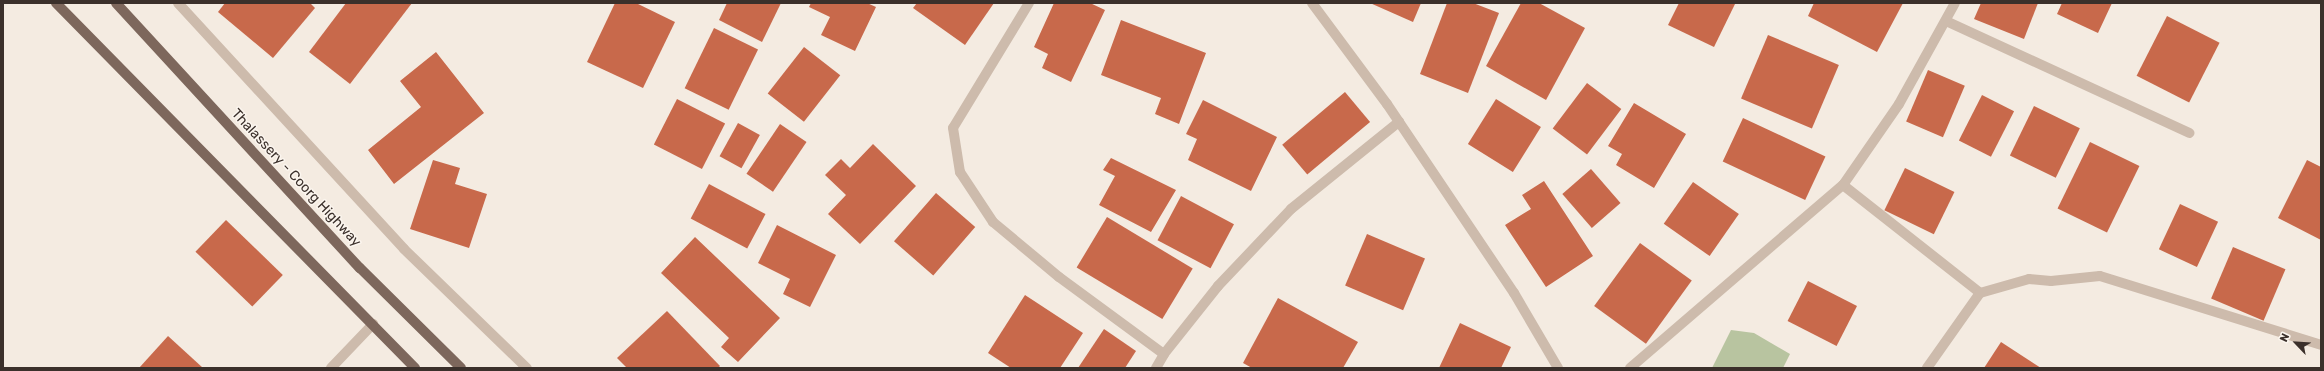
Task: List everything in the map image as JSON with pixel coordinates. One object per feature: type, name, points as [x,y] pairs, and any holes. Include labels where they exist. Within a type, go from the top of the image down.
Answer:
[{"type":"main road","points":[[56,3],[415,368]]},
{"type":"main road","name":"Thalassery - Coorg Highway","points":[[116,3],[360,268],[461,368]]},
{"type":"street","points":[[178,3],[404,249],[527,368]]},
{"type":"street","points":[[1029,3],[953,128],[960,172],[993,222],[1059,277],[1164,354]]},
{"type":"street","points":[[1312,3],[1399,122],[1514,293],[1558,368]]},
{"type":"street","points":[[1630,368],[1843,185],[1899,104],[1955,3]]},
{"type":"street","points":[[1946,21],[2188,133]]},
{"type":"street","points":[[1156,368],[1164,354],[1218,286],[1292,209],[1399,122]]},
{"type":"street","points":[[1843,185],[1980,293]]},
{"type":"street","points":[[1928,368],[1980,293],[2029,278],[2051,281],[2100,276],[2321,345]]},
{"type":"street","points":[[331,368],[373,324]]},
{"type":"green space","points":[[1731,330],[1754,333],[1790,354],[1783,368],[1712,368]]},
{"type":"building","points":[[225,3],[310,3],[315,8],[273,58],[218,12]]},
{"type":"building","points":[[346,3],[412,3],[350,84],[309,52]]},
{"type":"building","points":[[615,3],[636,3],[675,22],[643,88],[587,62]]},
{"type":"building","points":[[727,3],[781,3],[762,42],[719,20]]},
{"type":"building","points":[[811,3],[867,3],[876,7],[855,51],[821,35],[830,17],[809,7]]},
{"type":"building","points":[[917,3],[994,3],[965,45],[913,8]]},
{"type":"building","points":[[1054,3],[1090,3],[1105,10],[1071,82],[1042,68],[1048,54],[1034,47]]},
{"type":"building","points":[[1370,3],[1421,3],[1413,22]]},
{"type":"building","points":[[1447,3],[1473,3],[1499,13],[1468,93],[1420,74]]},
{"type":"building","points":[[1521,3],[1539,3],[1585,28],[1546,100],[1486,66]]},
{"type":"building","points":[[1679,3],[1735,4],[1714,47],[1668,25]]},
{"type":"building","points":[[1814,3],[1903,3],[1877,52],[1808,16]]},
{"type":"building","points":[[1981,3],[2038,3],[2024,39],[1974,19]]},
{"type":"building","points":[[2062,3],[2112,3],[2098,33],[2057,14]]},
{"type":"building","points":[[2167,16],[2220,43],[2189,102],[2137,76]]},
{"type":"building","points":[[1121,20],[1206,53],[1179,124],[1155,114],[1161,98],[1101,75]]},
{"type":"building","points":[[714,28],[758,49],[729,110],[685,88]]},
{"type":"building","points":[[1768,35],[1839,65],[1812,129],[1741,99]]},
{"type":"building","points":[[804,47],[840,75],[804,122],[768,93]]},
{"type":"building","points":[[436,52],[484,113],[394,184],[368,150],[421,107],[400,81]]},
{"type":"building","points":[[1928,70],[1965,86],[1943,137],[1906,122]]},
{"type":"building","points":[[1587,83],[1621,109],[1587,154],[1553,129]]},
{"type":"building","points":[[1345,92],[1370,122],[1307,175],[1282,145]]},
{"type":"building","points":[[1982,95],[2014,111],[1991,157],[1959,140]]},
{"type":"building","points":[[677,99],[725,124],[702,169],[654,144]]},
{"type":"building","points":[[1496,99],[1541,127],[1513,172],[1468,144]]},
{"type":"building","points":[[1203,100],[1277,137],[1251,191],[1188,160],[1197,139],[1186,134]]},
{"type":"building","points":[[1634,103],[1686,134],[1654,188],[1616,165],[1622,154],[1608,146]]},
{"type":"building","points":[[2034,106],[2080,128],[2056,178],[2010,155]]},
{"type":"building","points":[[1743,118],[1825,156],[1805,200],[1723,162]]},
{"type":"building","points":[[738,123],[760,135],[741,168],[720,156]]},
{"type":"building","points":[[780,124],[807,142],[773,192],[746,174]]},
{"type":"building","points":[[2090,142],[2139,166],[2107,233],[2058,209]]},
{"type":"building","points":[[873,144],[916,186],[860,244],[828,214],[846,195],[825,175],[841,159],[850,168]]},
{"type":"building","points":[[1111,158],[1176,190],[1151,232],[1099,205],[1115,176],[1103,170]]},
{"type":"building","points":[[433,160],[460,168],[455,184],[487,194],[469,248],[410,229]]},
{"type":"building","points":[[2307,160],[2321,167],[2321,240],[2278,218]]},
{"type":"building","points":[[1905,168],[1954,192],[1934,234],[1884,210]]},
{"type":"building","points":[[1591,169],[1621,203],[1592,228],[1562,194]]},
{"type":"building","points":[[1544,181],[1593,256],[1546,287],[1505,225],[1531,209],[1522,195]]},
{"type":"building","points":[[1693,182],[1739,214],[1710,256],[1664,224]]},
{"type":"building","points":[[709,184],[766,214],[747,248],[691,218]]},
{"type":"building","points":[[936,193],[975,227],[933,275],[894,241]]},
{"type":"building","points":[[1181,196],[1234,224],[1211,268],[1158,240]]},
{"type":"building","points":[[2180,204],[2218,222],[2197,267],[2159,249]]},
{"type":"building","points":[[1107,217],[1193,269],[1162,319],[1077,268]]},
{"type":"building","points":[[226,220],[283,275],[252,307],[195,252]]},
{"type":"building","points":[[777,225],[836,255],[810,307],[783,294],[790,279],[758,263]]},
{"type":"building","points":[[1367,234],[1425,259],[1403,310],[1345,286]]},
{"type":"building","points":[[695,237],[780,318],[738,362],[721,347],[729,338],[661,273]]},
{"type":"building","points":[[1640,243],[1692,281],[1646,344],[1594,306]]},
{"type":"building","points":[[2233,247],[2285,269],[2264,321],[2211,299]]},
{"type":"building","points":[[1808,281],[1857,306],[1837,346],[1788,321]]},
{"type":"building","points":[[1025,295],[1083,333],[1060,368],[1011,368],[988,353]]},
{"type":"building","points":[[1278,298],[1358,342],[1343,368],[1252,368],[1243,363]]},
{"type":"building","points":[[667,311],[720,366],[718,368],[627,368],[617,358]]},
{"type":"building","points":[[1460,323],[1511,347],[1501,368],[1439,368]]},
{"type":"building","points":[[1104,329],[1136,351],[1125,368],[1078,368]]},
{"type":"building","points":[[168,336],[203,368],[139,368]]},
{"type":"building","points":[[2001,342],[2041,368],[1984,368]]}]
